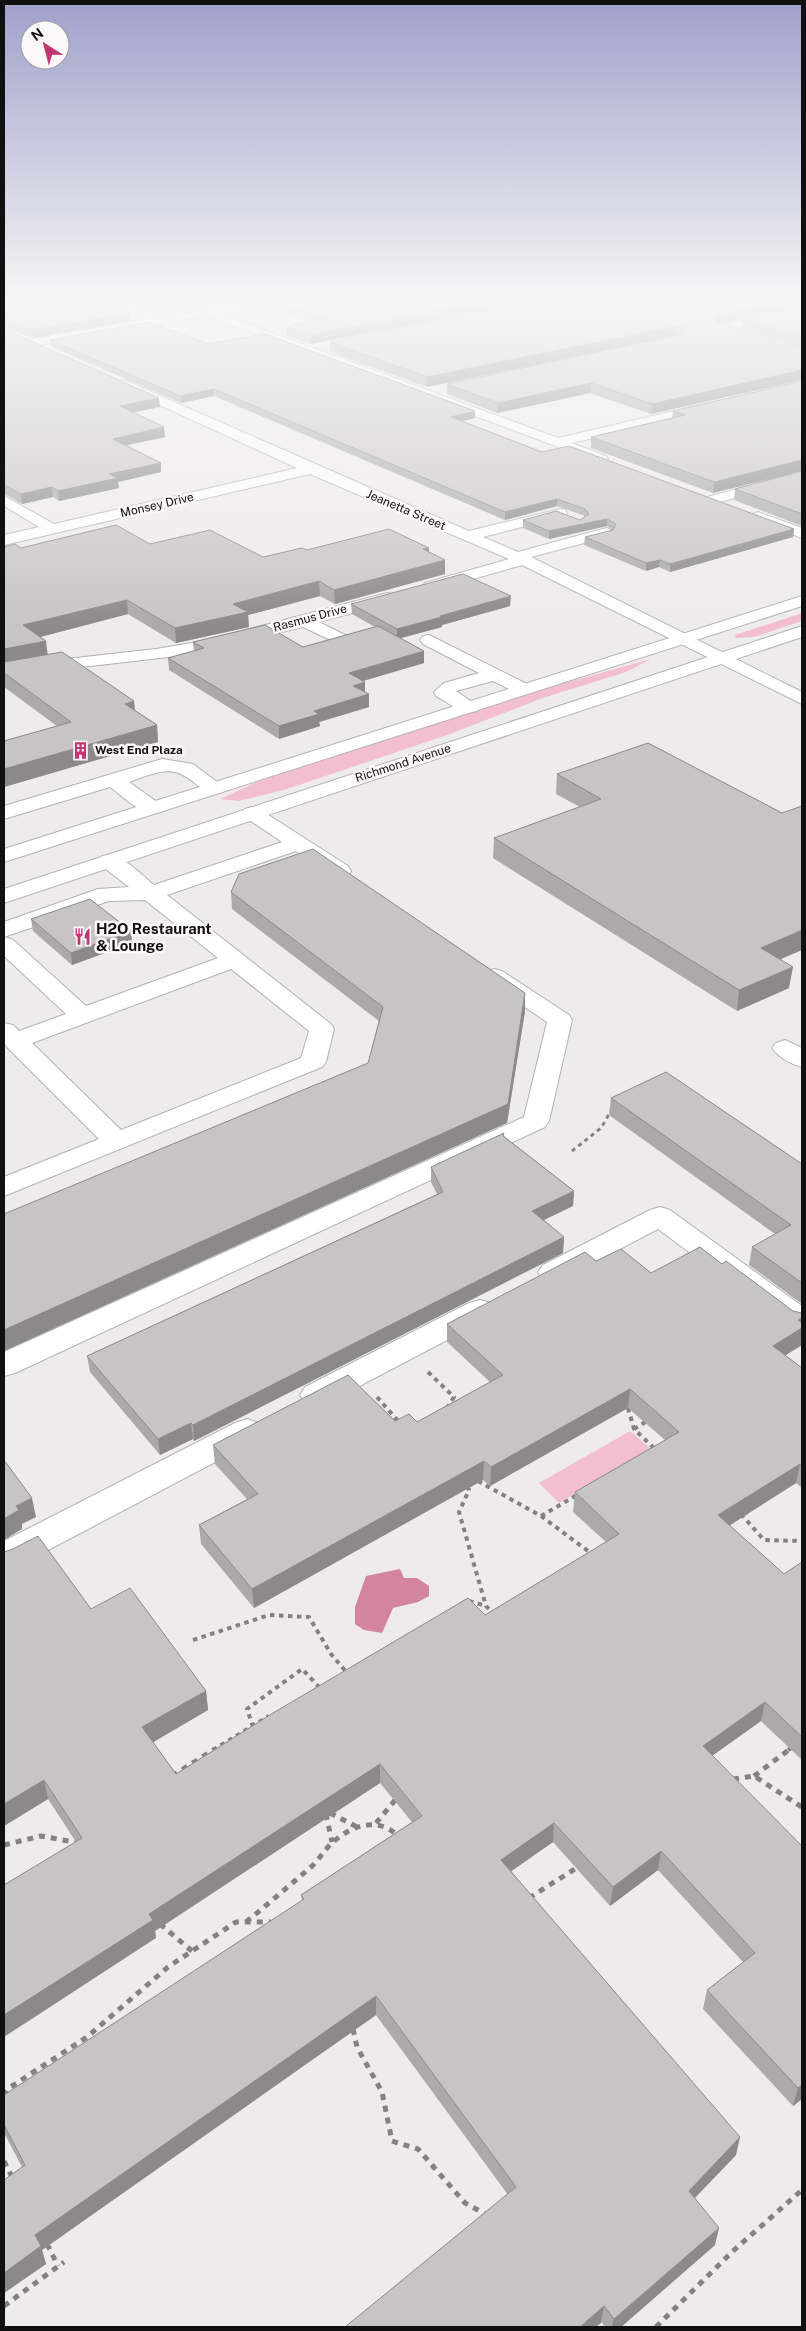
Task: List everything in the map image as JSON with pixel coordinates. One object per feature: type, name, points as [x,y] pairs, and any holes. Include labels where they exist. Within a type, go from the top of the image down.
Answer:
[{"type":"street","name":"Jeanetta Street","points":[[184,412],[519,559],[802,699]]},
{"type":"street","points":[[476,412],[611,463]]},
{"type":"street","points":[[556,443],[688,412]]},
{"type":"street","name":"Monsey Drive","points":[[4,540],[311,469]]},
{"type":"street","points":[[730,507],[707,499],[802,476]]},
{"type":"street","points":[[4,500],[52,529]]},
{"type":"street","points":[[467,536],[557,512],[572,518]]},
{"type":"street","points":[[748,514],[802,534]]},
{"type":"street","points":[[417,589],[606,533]]},
{"type":"street","name":"Rasmus Drive","points":[[4,671],[64,661],[149,655],[218,643],[398,594]]},
{"type":"street","points":[[4,856],[681,638],[802,601]]},
{"type":"street","points":[[303,620],[343,642]]},
{"type":"street","name":"Richmond Avenue","points":[[4,896],[802,631]]},
{"type":"street","points":[[429,640],[523,690]]},
{"type":"street","points":[[470,707],[443,692],[450,687],[493,674]]},
{"type":"street","points":[[4,814],[162,765],[186,768],[215,788]]},
{"type":"street","points":[[113,780],[153,808]]},
{"type":"street","points":[[252,813],[364,888]]},
{"type":"street","points":[[4,930],[106,894],[152,893],[299,843]]},
{"type":"street","points":[[4,1187],[312,1062],[322,1028],[110,861]]},
{"type":"street","points":[[4,944],[83,1016]]},
{"type":"street","points":[[10,1035],[83,1016],[236,959]]},
{"type":"street","points":[[4,1365],[536,1121],[560,1020],[470,959]]},
{"type":"street","points":[[10,1035],[117,1141]]},
{"type":"street","points":[[4,1557],[660,1216],[802,1321]]},
{"type":"path","points":[[572,1151],[601,1128],[611,1110],[619,1106]]},
{"type":"path","points":[[405,1349],[454,1397],[444,1411]]},
{"type":"path","points":[[355,1374],[401,1425]]},
{"type":"path","points":[[628,1408],[634,1429],[663,1455]]},
{"type":"path","points":[[634,1429],[651,1419]]},
{"type":"path","points":[[648,1454],[656,1450]]},
{"type":"path","points":[[471,1477],[540,1516],[595,1556]]},
{"type":"path","points":[[465,1482],[469,1490],[459,1512],[486,1606],[497,1619]]},
{"type":"path","points":[[540,1516],[582,1492]]},
{"type":"path","points":[[735,1507],[764,1540],[802,1541]]},
{"type":"path","points":[[462,1607],[468,1601],[486,1606]]},
{"type":"path","points":[[193,1640],[269,1615],[309,1617],[348,1676],[357,1670]]},
{"type":"path","points":[[258,1733],[252,1726],[247,1709],[302,1669],[322,1689]]},
{"type":"path","points":[[313,1693],[330,1685]]},
{"type":"path","points":[[163,1782],[272,1715]]},
{"type":"path","points":[[725,1780],[754,1776],[795,1745]]},
{"type":"path","points":[[754,1776],[802,1806]]},
{"type":"path","points":[[376,1823],[399,1796]]},
{"type":"path","points":[[332,1842],[325,1811],[357,1826]]},
{"type":"path","points":[[246,1922],[316,1863],[332,1842],[357,1826],[376,1823],[392,1828],[403,1842]]},
{"type":"path","points":[[4,1845],[41,1836],[84,1844]]},
{"type":"path","points":[[525,1901],[581,1865]]},
{"type":"path","points":[[157,1919],[162,1926],[192,1951]]},
{"type":"path","points":[[4,2096],[9,2088],[87,2037],[168,1967],[236,1922],[279,1922]]},
{"type":"path","points":[[351,2020],[357,2046],[382,2092],[392,2141],[418,2149],[465,2203],[490,2218]]},
{"type":"path","points":[[4,2161],[17,2188]]},
{"type":"path","points":[[656,2327],[732,2251],[802,2190]]},
{"type":"path","points":[[45,2240],[58,2266]]},
{"type":"path","points":[[4,2306],[64,2262]]},
{"type":"shaded area","points":[[802,613],[802,621],[754,637],[736,638],[735,635]]},
{"type":"shaded area","points":[[651,659],[626,672],[543,698],[447,735],[284,790],[239,801],[220,799],[257,782],[547,688]]},
{"type":"shaded area","points":[[630,1431],[651,1449],[559,1503],[539,1483]]},
{"type":"shaded area","points":[[400,1569],[404,1578],[417,1578],[429,1586],[429,1596],[418,1602],[393,1608],[382,1633],[364,1630],[355,1624],[355,1607],[366,1576]]},
{"type":"building","points":[[4,412],[132,412],[164,427],[113,439],[161,463],[109,474],[118,478],[58,491],[52,487],[21,494],[4,485]]},
{"type":"building","points":[[268,412],[472,412],[451,417],[542,452],[569,446],[794,529],[670,564],[660,560],[646,563],[585,537],[613,530],[616,524],[607,519],[549,531],[523,520],[556,511],[580,520],[589,514],[585,509],[557,499],[505,512]]},
{"type":"building","points":[[675,412],[802,412],[802,460],[714,482],[591,437],[685,415]]},
{"type":"building","points":[[802,471],[802,514],[735,489]]},
{"type":"building","points":[[116,525],[150,544],[210,530],[263,557],[302,548],[307,550],[389,529],[429,548],[423,549],[445,560],[334,590],[319,581],[233,604],[248,612],[175,628],[127,600],[23,625],[46,641],[4,649],[4,547],[15,544],[21,548]]},
{"type":"building","points":[[463,574],[511,596],[397,629],[351,604]]},
{"type":"building","points":[[265,625],[303,647],[378,626],[424,651],[349,673],[365,682],[353,686],[369,694],[314,711],[319,714],[279,726],[168,658],[204,648],[193,642]]},
{"type":"building","points":[[62,652],[134,701],[125,704],[157,725],[4,769],[4,741],[71,722],[4,673],[4,662]]},
{"type":"building","points":[[648,743],[782,813],[802,806],[802,930],[761,948],[793,967],[739,990],[494,838],[601,799],[557,774]]},
{"type":"building","points":[[313,849],[525,993],[508,1104],[4,1330],[4,1214],[368,1063],[383,1007],[231,892],[239,874]]},
{"type":"building","name":"H2O Restaurant & Lounge","points":[[90,899],[131,931],[71,953],[31,919]]},
{"type":"building","points":[[666,1072],[802,1164],[802,1283],[752,1247],[791,1225],[611,1098]]},
{"type":"building","points":[[504,1133],[503,1136],[574,1191],[532,1211],[564,1237],[193,1425],[191,1423],[158,1439],[87,1356],[443,1192],[431,1167]]},
{"type":"building","points":[[700,1247],[722,1264],[726,1261],[793,1311],[802,1313],[802,1318],[798,1320],[802,1323],[802,1328],[773,1346],[802,1368],[802,1466],[800,1464],[718,1515],[784,1574],[802,1562],[802,1737],[765,1702],[703,1746],[802,1846],[802,2085],[798,2088],[707,1990],[755,1953],[661,1851],[613,1887],[554,1823],[501,1860],[740,2137],[689,2191],[719,2228],[614,2319],[604,2306],[580,2327],[345,2327],[516,2187],[376,1996],[35,2235],[41,2246],[4,2273],[4,2180],[25,2165],[4,2125],[4,2095],[304,1899],[301,1895],[422,1816],[380,1764],[149,1914],[153,1920],[4,2015],[4,1885],[82,1838],[44,1780],[4,1804],[4,1552],[38,1536],[91,1609],[130,1588],[206,1691],[142,1727],[176,1774],[273,1713],[468,1598],[485,1615],[619,1534],[575,1492],[679,1432],[630,1389],[491,1467],[484,1461],[252,1589],[199,1525],[258,1494],[213,1445],[348,1375],[395,1421],[409,1414],[417,1422],[503,1375],[447,1324],[585,1252],[596,1261],[621,1249],[651,1273]]},
{"type":"building","points":[[4,1460],[32,1498],[16,1506],[19,1510],[4,1519]]},
{"type":"place","name":"West End Plaza","points":[[81,750]]},
{"type":"place","name":"H2O Restaurant & Lounge","points":[[82,937]]}]
